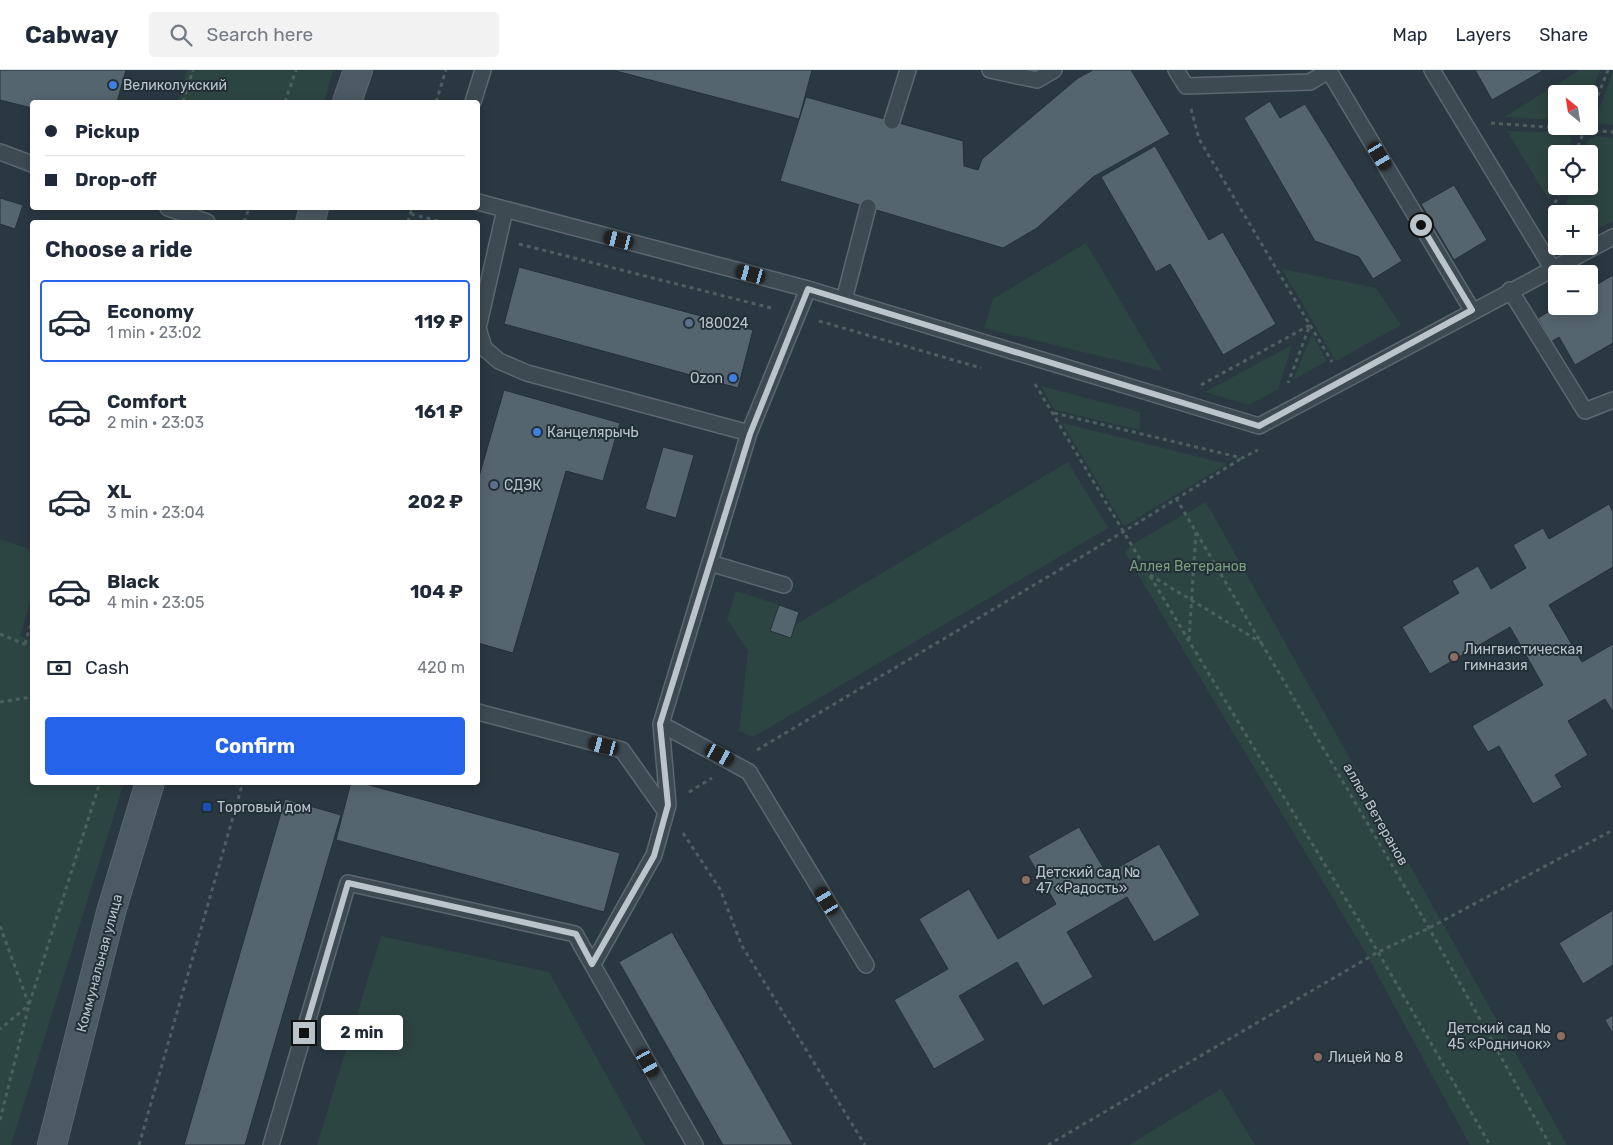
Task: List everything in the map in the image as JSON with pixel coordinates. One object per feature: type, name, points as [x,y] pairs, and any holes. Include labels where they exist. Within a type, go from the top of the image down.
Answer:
[{"type":"main road","points":[[349,100],[358,70]]},
{"type":"main road","name":"Коммунальная улица","points":[[52,1145],[111,912],[149,785]]},
{"type":"lane","points":[[474,100],[483,70]]},
{"type":"lane","points":[[892,121],[908,70]]},
{"type":"lane","points":[[990,70],[1038,80],[1054,70]]},
{"type":"lane","points":[[1176,70],[1186,86],[1310,82],[1329,70],[1472,310]]},
{"type":"lane","points":[[1432,70],[1550,265]]},
{"type":"lane","points":[[0,152],[30,163]]},
{"type":"lane","points":[[480,203],[808,289],[1259,426],[1548,270]]},
{"type":"lane","points":[[844,300],[868,207]]},
{"type":"lane","points":[[174,210],[202,220]]},
{"type":"lane","points":[[480,319],[506,210]]},
{"type":"lane","points":[[1558,265],[1613,237]]},
{"type":"lane","points":[[592,964],[654,856],[667,809],[660,724],[750,434],[808,289]]},
{"type":"lane","points":[[1510,290],[1585,410],[1613,400]]},
{"type":"lane","points":[[480,335],[484,348],[499,361],[527,373],[750,434]]},
{"type":"lane","points":[[710,563],[784,585]]},
{"type":"lane","points":[[480,713],[622,750],[667,809]]},
{"type":"lane","points":[[660,724],[750,772],[866,966]]},
{"type":"lane","points":[[271,1145],[348,883],[576,934],[695,1145]]},
{"type":"path","points":[[184,100],[193,70]]},
{"type":"path","points":[[286,100],[296,70]]},
{"type":"path","points":[[437,100],[446,70]]},
{"type":"path","points":[[1598,95],[1608,70]]},
{"type":"path","points":[[1186,86],[1198,139],[1342,380]]},
{"type":"path","points":[[1463,122],[1548,126]]},
{"type":"path","points":[[1598,130],[1613,132]]},
{"type":"path","points":[[409,220],[412,210]]},
{"type":"path","points":[[411,214],[434,220]]},
{"type":"path","points":[[499,238],[798,315],[988,370]]},
{"type":"path","points":[[1198,386],[1310,325]]},
{"type":"path","points":[[1286,390],[1310,325]]},
{"type":"path","points":[[1027,381],[1036,384],[1123,532],[1378,952],[1490,1145]]},
{"type":"path","points":[[865,1145],[742,946],[720,889],[667,809],[735,763],[1123,532],[1242,458]]},
{"type":"path","name":"аллея Ветеранов","points":[[1176,498],[1429,928],[1550,1145]]},
{"type":"path","points":[[1189,641],[1196,530]]},
{"type":"path","points":[[1150,575],[1191,602],[1263,644]]},
{"type":"path","points":[[25,644],[30,627]]},
{"type":"path","points":[[0,634],[30,646]]},
{"type":"path","points":[[0,702],[30,697]]},
{"type":"path","points":[[0,1120],[29,1005],[99,785]]},
{"type":"path","points":[[139,1145],[243,785]]},
{"type":"path","points":[[1048,1145],[1378,952],[1429,928],[1613,830]]},
{"type":"path","points":[[0,926],[29,1005]]},
{"type":"path","points":[[0,1030],[29,1005]]},
{"type":"green space","points":[[187,70],[333,70],[325,100],[179,100]]},
{"type":"green space","points":[[1580,70],[1600,70],[1594,85],[1556,85]]},
{"type":"green space","points":[[1613,71],[1613,125],[1598,123],[1598,112]]},
{"type":"green space","points":[[1548,90],[1548,120],[1504,117]]},
{"type":"green space","points":[[1507,131],[1569,135],[1572,140],[1570,145],[1548,145],[1548,195],[1551,195],[1549,200]]},
{"type":"green space","points":[[1595,136],[1613,138],[1613,221],[1598,228],[1598,205],[1566,205],[1569,195],[1598,195],[1598,145],[1585,145],[1587,141]]},
{"type":"green space","points":[[1086,243],[1162,371],[984,328],[993,299]]},
{"type":"green space","points":[[1282,269],[1376,288],[1401,325],[1336,361]]},
{"type":"green space","points":[[1312,334],[1327,361],[1293,380]]},
{"type":"green space","points":[[1292,345],[1278,389],[1249,405],[1205,392]]},
{"type":"green space","points":[[1041,386],[1140,412],[1140,430],[1055,410]]},
{"type":"green space","points":[[1062,423],[1227,464],[1124,526]]},
{"type":"green space","points":[[1068,462],[1108,528],[753,737],[739,731],[748,651],[727,619],[736,591],[779,605],[771,631],[795,625]]},
{"type":"green space","name":"Аллея Ветеранов","points":[[1206,502],[1567,1145],[1470,1145],[1364,950],[1125,553],[1131,545]]},
{"type":"green space","points":[[0,539],[30,549],[30,603],[20,636],[30,639],[30,785],[123,785],[11,1145],[0,1145]]},
{"type":"green space","points":[[381,936],[549,972],[645,1145],[317,1145]]},
{"type":"green space","points":[[1221,1089],[1255,1145],[1129,1145]]},
{"type":"building","points":[[0,70],[126,70],[118,100],[30,100],[30,108],[0,100]]},
{"type":"building","points":[[612,70],[812,70],[799,119]]},
{"type":"building","points":[[1093,70],[1131,70],[1170,134],[1093,177],[1037,228],[1003,248],[780,181],[806,97],[963,141],[964,166],[978,170],[982,159],[1078,78]]},
{"type":"building","points":[[1475,70],[1544,70],[1492,100]]},
{"type":"building","points":[[1270,101],[1280,118],[1305,104],[1402,261],[1373,279],[1359,257],[1315,241],[1244,118]]},
{"type":"building","points":[[1155,146],[1209,240],[1223,232],[1276,324],[1223,355],[1170,264],[1156,272],[1101,177]]},
{"type":"building","points":[[1454,185],[1487,240],[1454,260],[1421,204]]},
{"type":"building","points":[[0,198],[23,205],[15,229],[0,224]]},
{"type":"building","points":[[519,267],[753,330],[738,388],[504,324]]},
{"type":"building","points":[[1613,275],[1613,343],[1575,365],[1559,337],[1551,342],[1538,318],[1548,312],[1548,315],[1598,315],[1598,284]]},
{"type":"building","points":[[504,390],[620,423],[603,481],[566,471],[513,653],[480,644],[480,473]]},
{"type":"building","points":[[663,447],[694,455],[676,518],[645,509]]},
{"type":"building","points":[[1609,504],[1613,512],[1613,567],[1549,605],[1582,662],[1613,644],[1613,712],[1605,699],[1568,721],[1588,755],[1555,775],[1562,787],[1533,804],[1499,746],[1488,752],[1472,726],[1543,685],[1510,627],[1430,674],[1402,627],[1459,593],[1452,581],[1478,566],[1491,589],[1526,568],[1513,545],[1543,528],[1549,539]]},
{"type":"building","points":[[779,605],[799,612],[791,638],[770,631]]},
{"type":"building","points":[[350,785],[369,785],[620,853],[604,912],[336,840]]},
{"type":"building","points":[[285,799],[341,815],[245,1145],[184,1145]]},
{"type":"building","points":[[1079,827],[1107,874],[1159,844],[1200,915],[1154,942],[1127,897],[1067,932],[1093,977],[1043,1006],[1017,962],[959,996],[985,1040],[934,1069],[894,1000],[948,969],[919,919],[969,889],[998,939],[1056,904],[1028,856]]},
{"type":"building","points":[[1613,910],[1613,965],[1583,984],[1559,943]]},
{"type":"building","points":[[672,932],[793,1145],[723,1145],[619,962]]},
{"type":"building","points":[[1613,1015],[1613,1034],[1605,1020]]},
{"type":"place","name":"Великолукский","points":[[113,85]]},
{"type":"place","name":"180024","points":[[689,323]]},
{"type":"place","name":"Ozon","points":[[733,378]]},
{"type":"place","name":"КанцелярычЬ","points":[[537,432]]},
{"type":"place","name":"СДЭК","points":[[494,485]]},
{"type":"place","name":"Лингвистическая гимназия","points":[[1454,657]]},
{"type":"place","name":"Торговый дом","points":[[207,807]]},
{"type":"place","name":"Детский сад № 47 «Радость»","points":[[1026,880]]},
{"type":"place","name":"Детский сад № 45 «Родничок»","points":[[1561,1036]]},
{"type":"place","name":"Лицей № 8","points":[[1318,1057]]},
{"type":"route","points":[[304,1033],[348,883],[576,934],[592,964],[654,856],[668,805],[660,724],[750,434],[808,289],[1259,426],[1472,310],[1421,225]]}]
